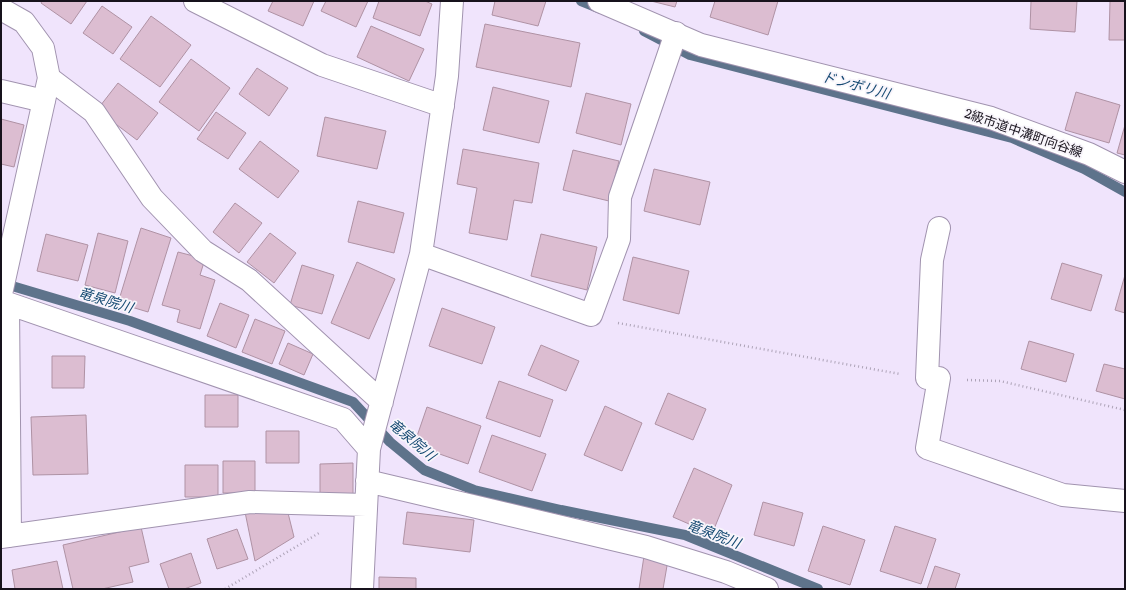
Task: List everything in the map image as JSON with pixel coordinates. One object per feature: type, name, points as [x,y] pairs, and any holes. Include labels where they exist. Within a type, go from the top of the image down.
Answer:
[{"type":"street","points":[[195,1],[322,65],[443,106]]},
{"type":"street","points":[[362,589],[369,449],[421,254],[447,76],[452,1]]},
{"type":"street","name":"2級市道中溝町向谷線","points":[[600,1],[701,45],[991,118],[1089,154],[1125,172]]},
{"type":"street","points":[[12,9],[24,22],[43,48],[49,78],[3,300],[6,537],[250,502],[366,505]]},
{"type":"street","points":[[421,254],[591,315],[619,238],[620,197],[676,33]]},
{"type":"street","points":[[49,78],[94,112],[152,198],[203,251],[249,280],[382,402]]},
{"type":"street","points":[[1,91],[44,101]]},
{"type":"street","points":[[939,228],[932,260],[933,378],[927,448],[1063,496],[1125,501]]},
{"type":"street","points":[[3,300],[343,419],[369,449]]},
{"type":"street","points":[[368,481],[646,547],[726,572],[767,589]]},
{"type":"path","points":[[591,315],[611,322],[920,378],[1000,381],[1125,410]]},
{"type":"path","points":[[225,589],[326,529]]},
{"type":"building","points":[[42,1],[87,1],[71,24],[41,3]]},
{"type":"building","points":[[273,1],[314,1],[303,26],[268,11]]},
{"type":"building","points":[[326,1],[368,1],[356,27],[321,11]]},
{"type":"building","points":[[379,1],[425,1],[432,4],[420,36],[373,18]]},
{"type":"building","points":[[495,1],[546,1],[538,26],[492,15]]},
{"type":"building","points":[[651,1],[677,1],[675,7]]},
{"type":"building","points":[[715,1],[778,1],[768,35],[710,17]]},
{"type":"building","points":[[1031,1],[1077,1],[1075,32],[1030,29]]},
{"type":"building","points":[[1110,1],[1125,1],[1125,40],[1109,40]]},
{"type":"building","points":[[102,6],[132,27],[113,54],[83,33]]},
{"type":"building","points":[[151,16],[191,45],[160,87],[120,59]]},
{"type":"building","points":[[485,24],[580,43],[571,87],[476,67]]},
{"type":"building","points":[[371,26],[424,49],[409,81],[357,57]]},
{"type":"building","points":[[191,59],[230,88],[199,131],[159,102]]},
{"type":"building","points":[[257,68],[288,88],[269,116],[239,94]]},
{"type":"building","points":[[118,83],[158,113],[137,140],[97,110]]},
{"type":"building","points":[[493,87],[549,101],[539,143],[483,130]]},
{"type":"building","points":[[1076,92],[1120,105],[1109,143],[1065,130]]},
{"type":"building","points":[[586,93],[631,104],[621,145],[576,133]]},
{"type":"building","points":[[216,112],[246,133],[228,159],[197,139]]},
{"type":"building","points":[[325,117],[386,131],[377,169],[317,156]]},
{"type":"building","points":[[1,119],[24,125],[14,167],[1,164]]},
{"type":"building","points":[[1125,125],[1125,155],[1117,153]]},
{"type":"building","points":[[260,141],[299,171],[278,198],[239,169]]},
{"type":"building","points":[[463,149],[539,163],[532,203],[514,200],[507,240],[469,233],[477,188],[457,184]]},
{"type":"building","points":[[573,150],[619,161],[609,201],[563,190]]},
{"type":"building","points":[[654,169],[710,182],[700,225],[644,211]]},
{"type":"building","points":[[358,201],[404,213],[394,253],[348,242]]},
{"type":"building","points":[[235,203],[262,223],[239,253],[213,232]]},
{"type":"building","points":[[141,228],[171,238],[148,312],[118,303]]},
{"type":"building","points":[[98,233],[128,241],[115,293],[85,285]]},
{"type":"building","points":[[270,233],[296,253],[274,283],[247,262]]},
{"type":"building","points":[[46,234],[88,245],[78,281],[37,271]]},
{"type":"building","points":[[541,234],[597,247],[587,290],[531,276]]},
{"type":"building","points":[[178,252],[205,259],[200,275],[215,280],[200,329],[177,322],[180,310],[162,305]]},
{"type":"building","points":[[633,257],[689,271],[679,314],[623,300]]},
{"type":"building","points":[[357,262],[395,279],[369,339],[331,323]]},
{"type":"building","points":[[1062,263],[1102,275],[1091,311],[1051,299]]},
{"type":"building","points":[[302,265],[334,275],[322,314],[290,305]]},
{"type":"building","points":[[1125,275],[1125,313],[1115,310]]},
{"type":"building","points":[[220,303],[249,315],[236,348],[207,336]]},
{"type":"building","points":[[442,308],[495,327],[482,364],[429,346]]},
{"type":"building","points":[[255,319],[285,331],[272,364],[242,352]]},
{"type":"building","points":[[1029,341],[1074,354],[1066,382],[1021,369]]},
{"type":"building","points":[[288,343],[313,354],[304,375],[279,364]]},
{"type":"building","points":[[541,345],[579,361],[566,391],[528,375]]},
{"type":"building","points":[[52,356],[85,356],[84,388],[52,388]]},
{"type":"building","points":[[1104,364],[1125,369],[1125,399],[1096,391]]},
{"type":"building","points":[[499,381],[553,400],[540,437],[486,418]]},
{"type":"building","points":[[668,393],[706,409],[693,440],[655,424]]},
{"type":"building","points":[[205,395],[238,395],[238,427],[205,427]]},
{"type":"building","points":[[605,406],[642,423],[622,471],[584,455]]},
{"type":"building","points":[[427,407],[481,426],[468,464],[414,445]]},
{"type":"building","points":[[86,415],[88,474],[33,475],[31,417]]},
{"type":"building","points":[[266,431],[299,431],[299,463],[266,463]]},
{"type":"building","points":[[492,435],[546,454],[532,491],[479,472]]},
{"type":"building","points":[[223,461],[255,461],[255,493],[223,493]]},
{"type":"building","points":[[353,463],[353,495],[320,495],[320,464]]},
{"type":"building","points":[[185,465],[218,465],[218,497],[185,497]]},
{"type":"building","points":[[694,468],[732,485],[712,534],[673,517]]},
{"type":"building","points":[[763,502],[803,513],[794,546],[754,535]]},
{"type":"building","points":[[287,509],[294,537],[255,561],[245,512]]},
{"type":"building","points":[[407,512],[474,520],[470,552],[403,544]]},
{"type":"building","points":[[823,526],[865,540],[850,585],[808,571]]},
{"type":"building","points":[[895,526],[936,539],[921,584],[880,571]]},
{"type":"building","points":[[141,527],[149,562],[129,567],[133,582],[102,589],[73,589],[63,545]]},
{"type":"building","points":[[237,529],[248,559],[217,569],[207,539]]},
{"type":"building","points":[[191,553],[201,583],[184,589],[169,589],[160,564]]},
{"type":"building","points":[[644,556],[668,560],[663,589],[639,589]]},
{"type":"building","points":[[57,561],[63,589],[15,589],[12,570]]},
{"type":"building","points":[[935,566],[960,574],[955,589],[927,589]]},
{"type":"building","points":[[379,577],[416,578],[416,589],[379,589]]},
{"type":"waterway","name":"ドンボリ川","points":[[581,1],[601,9]]},
{"type":"waterway","name":"ドンボリ川","points":[[644,31],[690,55],[1012,138],[1084,169],[1125,192]]},
{"type":"waterway","name":"竜泉院川","points":[[2,283],[130,321],[353,402],[390,442],[424,470],[474,490],[561,510],[685,535],[818,589]]}]
